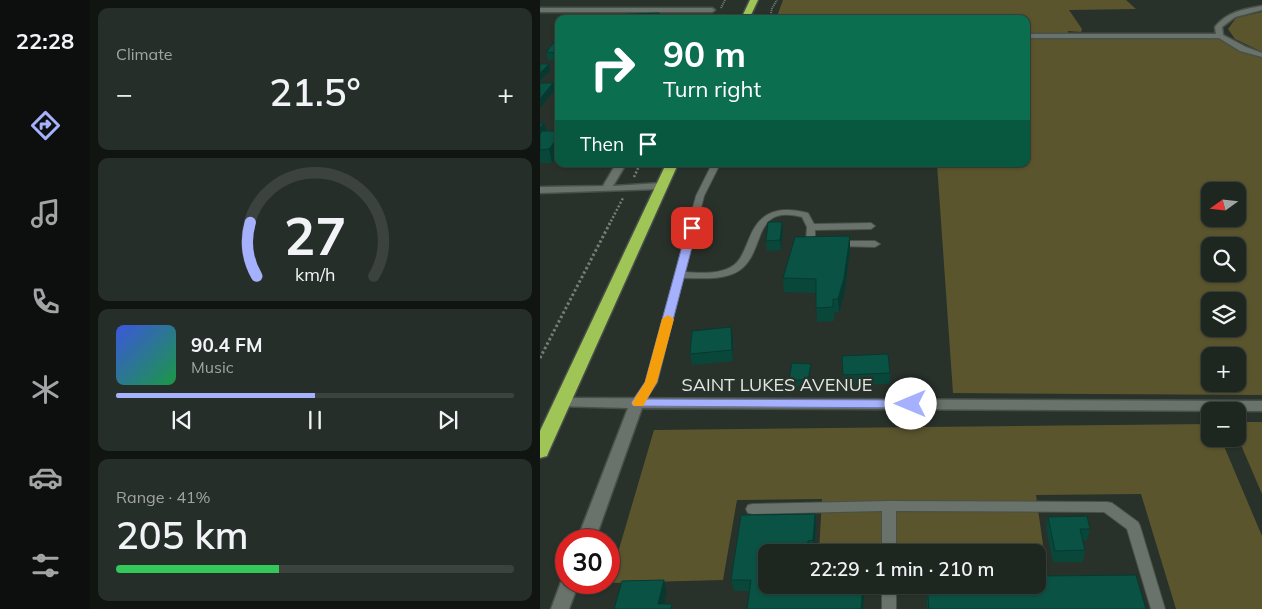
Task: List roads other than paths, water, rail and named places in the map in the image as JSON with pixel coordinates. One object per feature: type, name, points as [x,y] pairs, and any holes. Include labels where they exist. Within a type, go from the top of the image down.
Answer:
[{"type":"highway","points":[[747,15],[754,0]]},
{"type":"highway","points":[[540,451],[670,167]]},
{"type":"street","points":[[540,10],[713,8],[709,15]]},
{"type":"street","points":[[1220,36],[1218,27],[1225,19],[1236,13],[1262,8]]},
{"type":"street","points":[[1030,36],[1220,36],[1243,49],[1262,56]]},
{"type":"street","points":[[606,190],[619,167]]},
{"type":"street","points":[[540,190],[606,190],[660,186]]},
{"type":"street","name":"SAINT LUKES AVENUE","points":[[562,403],[1262,406]]},
{"type":"street","points":[[590,529],[637,403]]},
{"type":"street","points":[[560,609],[566,594]]},
{"type":"lane","points":[[637,403],[651,382],[700,196],[714,167]]},
{"type":"lane","points":[[679,275],[718,274],[738,267],[747,258],[761,222],[767,216],[778,213],[795,212],[805,216],[811,227],[810,241],[814,244],[875,244]]},
{"type":"lane","points":[[811,227],[871,226]]},
{"type":"lane","points":[[889,506],[889,544]]},
{"type":"lane","points":[[752,509],[889,506],[1107,507],[1133,526],[1158,609]]},
{"type":"lane","points":[[889,594],[889,609]]}]
